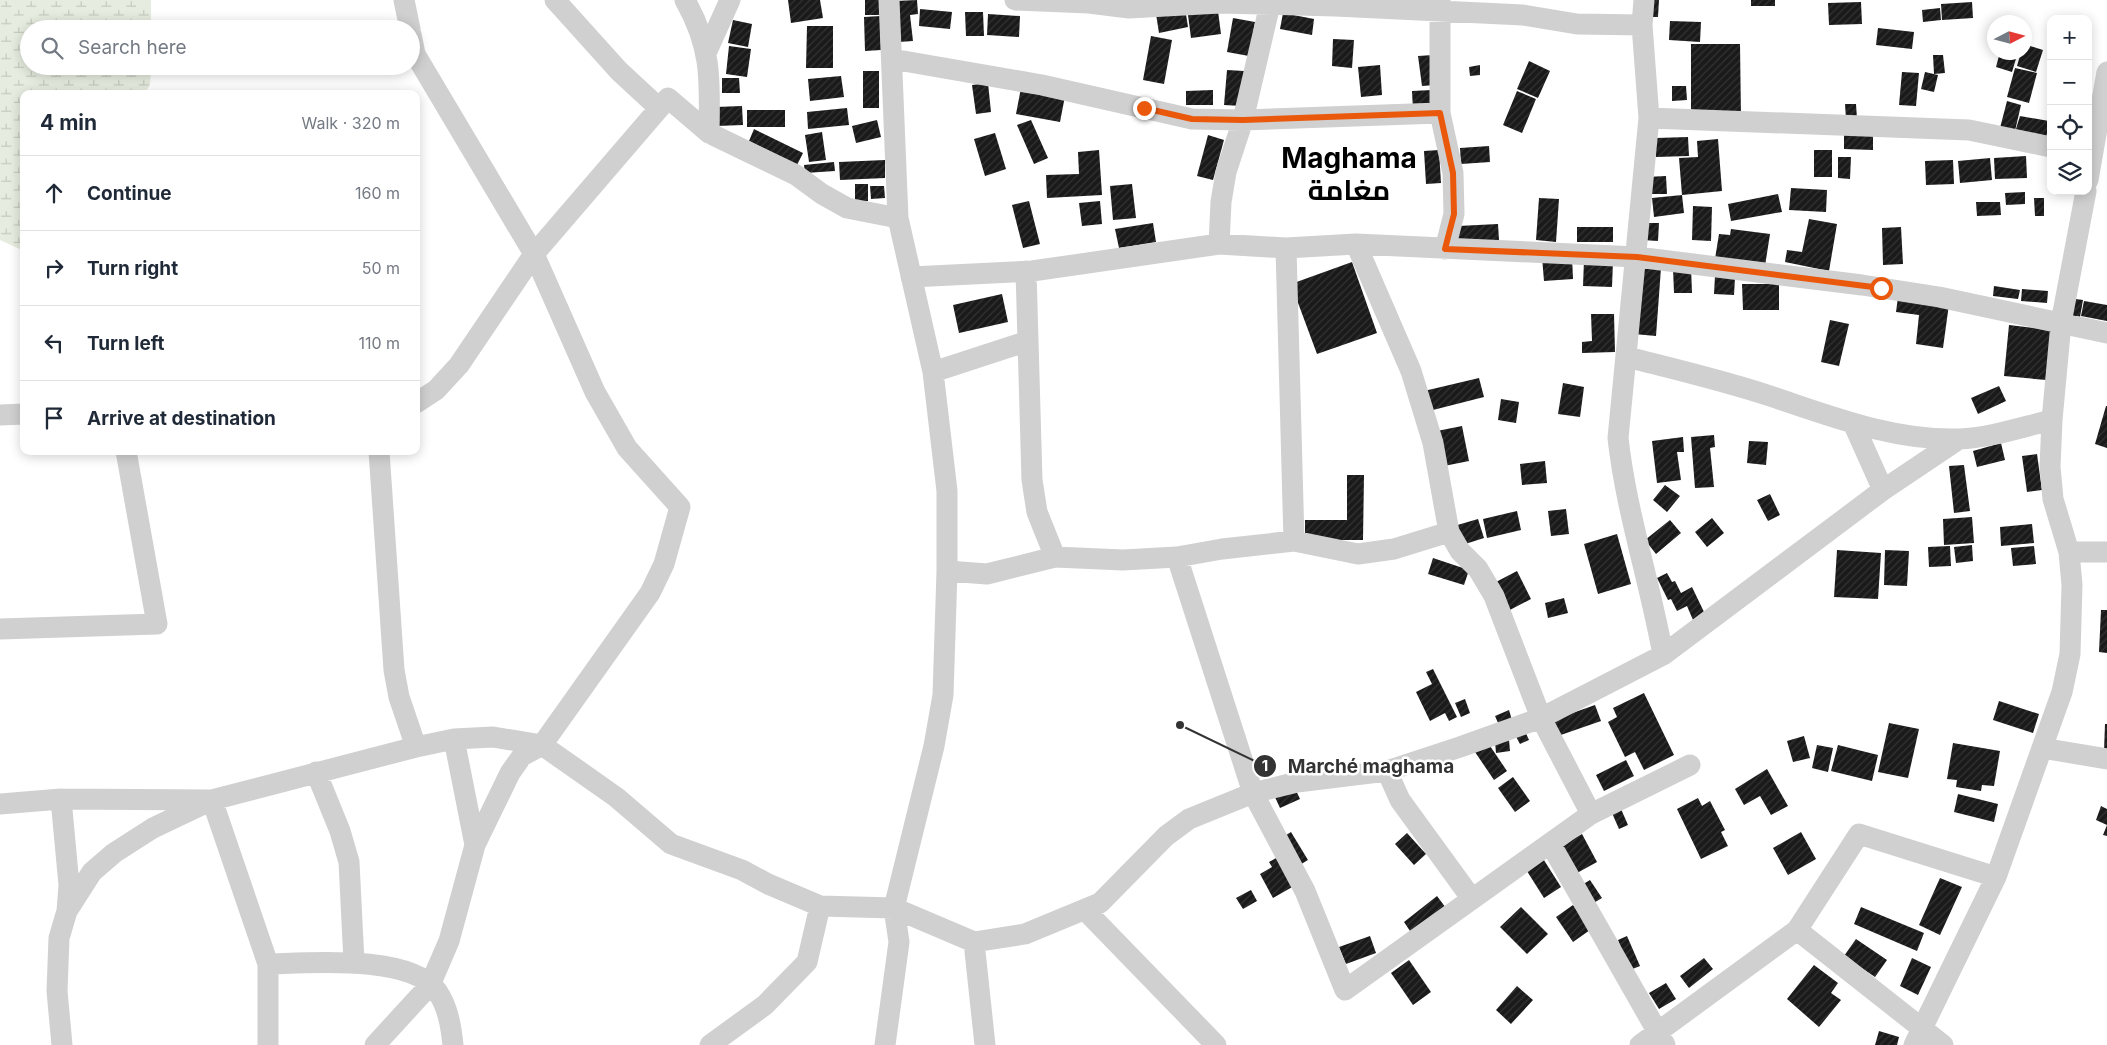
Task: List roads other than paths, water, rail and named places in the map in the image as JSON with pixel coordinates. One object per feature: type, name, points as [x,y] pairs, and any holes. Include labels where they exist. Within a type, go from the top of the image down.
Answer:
[{"type":"street","points":[[404,0],[408,20]]},
{"type":"street","points":[[555,0],[619,71],[659,108]]},
{"type":"street","points":[[685,0],[695,18],[707,51],[710,75],[709,133]]},
{"type":"street","points":[[707,51],[730,0]]},
{"type":"street","points":[[885,1045],[898,942],[894,908],[934,746],[943,695],[947,572],[947,490],[933,372],[898,218],[892,126],[892,59],[889,0]]},
{"type":"street","points":[[1014,0],[1089,3],[1129,8],[1271,2],[1440,6],[1523,15],[1577,24],[1642,25]]},
{"type":"street","points":[[1644,0],[1642,25],[1649,118],[1618,438],[1622,471],[1654,605],[1663,655]]},
{"type":"street","points":[[1219,244],[1221,202],[1226,172],[1243,120],[1271,2]]},
{"type":"street","points":[[1440,6],[1440,113],[1453,173],[1454,214],[1445,249]]},
{"type":"street","points":[[892,59],[1042,85],[1192,119],[1243,120],[1440,113]]},
{"type":"street","points":[[375,1045],[430,985],[449,941],[475,845],[510,773],[522,756],[542,745],[650,593],[664,564],[680,507],[628,448],[594,392],[534,254],[420,61]]},
{"type":"street","points":[[2092,168],[2096,155],[2107,72]]},
{"type":"street","points":[[420,400],[436,390],[459,365],[534,254],[668,98],[709,133],[796,176],[847,208],[898,218]]},
{"type":"street","points":[[1649,118],[1970,130],[2047,146]]},
{"type":"street","points":[[1919,1036],[1996,877],[2062,692],[2070,654],[2072,585],[2068,552],[2053,499],[2050,467],[2052,420],[2061,322],[2085,195]]},
{"type":"street","points":[[911,277],[1026,271],[1219,244],[1286,248],[1356,244],[1637,257],[1862,285],[1939,297],[2107,333]]},
{"type":"street","points":[[1356,244],[1412,371],[1433,443],[1448,532],[1460,551],[1478,569],[1494,596],[1541,718],[1590,814]]},
{"type":"street","points":[[1286,248],[1294,541]]},
{"type":"street","points":[[1026,271],[1031,384],[1032,480],[1037,512],[1055,557]]},
{"type":"street","points":[[933,372],[1028,340]]},
{"type":"street","points":[[1627,357],[1766,395],[1800,408],[1854,423],[1914,436],[1959,439],[2052,420]]},
{"type":"street","points":[[0,416],[20,414]]},
{"type":"street","points":[[1854,423],[1883,490]]},
{"type":"street","points":[[62,1045],[57,991],[58,938],[67,912],[92,872],[114,853],[153,828],[212,800],[416,747],[454,740],[493,737],[542,745],[616,797],[671,844],[742,870],[768,884],[820,906],[894,908],[974,942],[1025,934],[1100,903],[1166,836],[1189,820],[1253,793],[1296,782],[1387,771],[1541,718],[1663,655],[1883,490],[1959,439]]},
{"type":"street","points":[[0,629],[156,624],[127,455]]},
{"type":"street","points":[[379,455],[394,670],[399,697],[416,747]]},
{"type":"street","points":[[947,572],[988,574],[1055,557],[1123,560],[1177,557],[1222,549],[1294,541],[1358,554],[1394,549],[1448,532]]},
{"type":"street","points":[[2068,552],[2107,552]]},
{"type":"street","points":[[1177,557],[1253,793],[1305,891],[1345,990],[1590,814],[1690,765]]},
{"type":"street","points":[[454,740],[475,845]]},
{"type":"street","points":[[2042,748],[2107,760]]},
{"type":"street","points":[[1387,771],[1400,800],[1472,899]]},
{"type":"street","points":[[316,772],[340,831],[349,862],[354,962]]},
{"type":"street","points":[[0,804],[61,799],[212,800]]},
{"type":"street","points":[[61,799],[69,885],[67,912]]},
{"type":"street","points":[[212,800],[268,964],[268,1045]]},
{"type":"street","points":[[1640,1045],[1661,1038],[1797,930],[1859,834],[1996,877]]},
{"type":"street","points":[[1550,843],[1661,1038]]},
{"type":"street","points":[[710,1045],[765,1004],[807,962],[820,906]]},
{"type":"street","points":[[1085,910],[1216,1045]]},
{"type":"street","points":[[1797,930],[1919,1036],[1943,1045]]},
{"type":"street","points":[[974,942],[984,1045]]},
{"type":"street","points":[[268,964],[354,962],[418,976],[436,990],[450,1019],[453,1045]]},
{"type":"place","name":"Marché maghama","points":[[1180,725]]},
{"type":"district","name":"Maghama مغامة","points":[[1349,174]]}]
